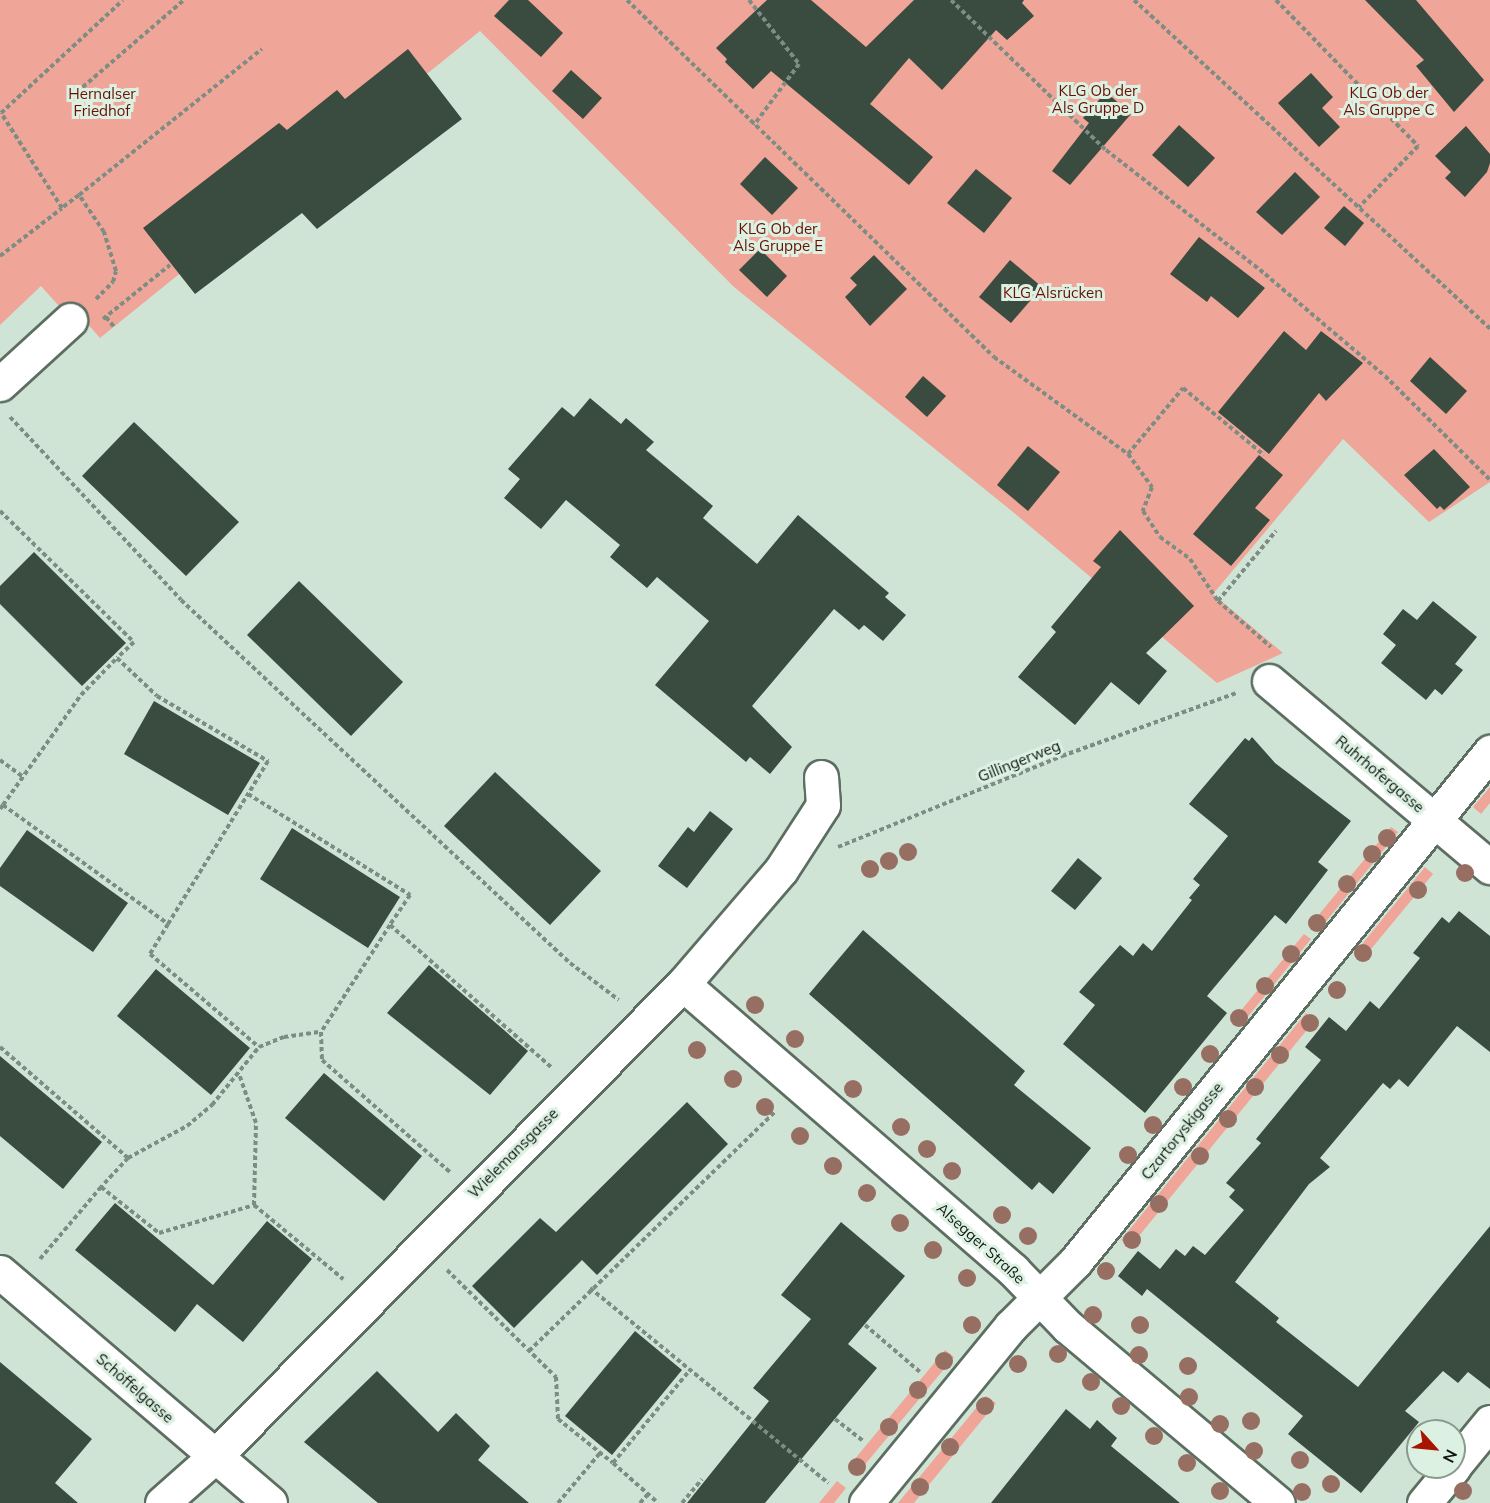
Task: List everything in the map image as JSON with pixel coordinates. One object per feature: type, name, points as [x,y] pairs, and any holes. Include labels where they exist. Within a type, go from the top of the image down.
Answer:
[{"type":"street","points":[[0,384],[84,321]]},
{"type":"street","name":"Ruhrhofergasse","points":[[1275,686],[1490,867]]},
{"type":"street","name":"Czartoryskigasse","points":[[866,1503],[1011,1326],[1075,1262],[1490,752]]},
{"type":"street","name":"Wielemansgasse","points":[[162,1503],[214,1456],[473,1192],[683,984],[781,870],[823,805],[821,777]]},
{"type":"street","name":"Alsegger Straße","points":[[683,984],[1041,1298],[1067,1326],[1278,1503]]},
{"type":"street","name":"Schöffelgasse","points":[[0,1272],[270,1503]]},
{"type":"street","points":[[1466,1452],[1490,1422]]},
{"type":"street","points":[[1424,1503],[1444,1479]]},
{"type":"path","points":[[62,208],[0,113],[123,0]]},
{"type":"path","points":[[77,92],[184,0]]},
{"type":"path","points":[[627,0],[994,357],[1128,454],[1152,487],[1143,511],[1160,537],[1190,559],[1218,601],[1297,669],[1275,686]]},
{"type":"path","points":[[748,0],[799,64],[754,124]]},
{"type":"path","points":[[951,0],[1106,150],[1265,274],[1385,376],[1490,480]]},
{"type":"path","points":[[1134,0],[1490,329]]},
{"type":"path","points":[[1276,0],[1418,146],[1359,207]]},
{"type":"path","points":[[0,256],[262,49]]},
{"type":"path","points":[[79,195],[105,232],[116,271],[107,290],[84,321]]},
{"type":"path","points":[[84,321],[106,316],[171,265]]},
{"type":"path","points":[[106,316],[114,327]]},
{"type":"path","points":[[1128,454],[1183,388],[1264,455]]},
{"type":"path","points":[[9,416],[181,600],[570,963],[625,1004]]},
{"type":"path","points":[[0,511],[134,642],[81,694],[2,807],[168,924]]},
{"type":"path","points":[[1218,601],[1276,531]]},
{"type":"path","points":[[117,658],[157,696],[268,761],[150,954],[259,1047]]},
{"type":"path","name":"Gillingerweg","points":[[835,848],[1062,756],[1275,686]]},
{"type":"path","points":[[0,760],[23,777]]},
{"type":"path","points":[[248,794],[410,895],[321,1032],[322,1060],[327,1068],[473,1192]]},
{"type":"path","points":[[390,925],[558,1074]]},
{"type":"path","points":[[40,1259],[128,1158],[187,1126],[239,1074],[259,1047],[284,1036],[321,1032]]},
{"type":"path","points":[[0,1047],[128,1158]]},
{"type":"path","points":[[239,1074],[249,1096],[256,1123],[254,1205]]},
{"type":"path","points":[[529,1351],[590,1288],[755,1130]]},
{"type":"path","points":[[101,1187],[159,1233],[254,1205]]},
{"type":"path","points":[[254,1205],[367,1299]]},
{"type":"path","points":[[421,1245],[556,1377],[558,1419],[658,1503]]},
{"type":"path","points":[[590,1288],[828,1483]]},
{"type":"path","points":[[864,1325],[920,1372]]},
{"type":"path","points":[[613,1463],[690,1370]]},
{"type":"path","points":[[835,1419],[863,1441]]},
{"type":"path","points":[[558,1503],[600,1453]]},
{"type":"path","points":[[682,1503],[702,1479]]},
{"type":"path","points":[[640,1503],[648,1494]]},
{"type":"green space","points":[[0,0],[1490,0],[1490,482],[1429,522],[1343,439],[1213,594],[1283,653],[1217,683],[1013,512],[734,287],[480,31],[100,338],[78,313],[67,315],[41,286],[0,325]]},
{"type":"green space","points":[[1490,787],[1490,803],[1481,814],[1473,807]]},
{"type":"green space","points":[[1391,827],[1398,832],[1320,929],[1312,923]]},
{"type":"green space","points":[[1425,867],[1433,874],[1362,960],[1354,954]]},
{"type":"green space","points":[[1304,934],[1311,939],[1241,1025],[1234,1019]]},
{"type":"green space","points":[[1306,1013],[1315,1020],[1130,1247],[1121,1240]]},
{"type":"green space","points":[[945,1350],[954,1357],[858,1473],[849,1466]]},
{"type":"green space","points":[[986,1396],[996,1403],[914,1503],[898,1503]]},
{"type":"green space","points":[[837,1481],[846,1488],[834,1503],[819,1503]]},
{"type":"building","points":[[509,0],[528,0],[563,33],[541,57],[494,16]]},
{"type":"building","points":[[767,0],[811,0],[866,47],[914,0],[1024,0],[1022,3],[1034,16],[1007,40],[996,30],[942,90],[909,58],[870,104],[933,157],[909,185],[771,71],[753,89],[725,62],[727,59],[716,48]]},
{"type":"building","points":[[1365,0],[1416,0],[1484,80],[1454,112],[1416,66],[1424,60]]},
{"type":"building","points":[[408,49],[462,119],[317,229],[302,213],[195,294],[143,228],[279,123],[287,130],[337,90],[345,99]]},
{"type":"building","points":[[571,70],[602,98],[583,119],[552,91]]},
{"type":"building","points":[[1311,73],[1333,97],[1322,108],[1340,127],[1319,147],[1278,103]]},
{"type":"building","points":[[1106,92],[1131,114],[1070,185],[1052,171],[1089,123],[1083,118]]},
{"type":"building","points":[[1179,125],[1215,158],[1188,187],[1152,155]]},
{"type":"building","points":[[1466,126],[1490,154],[1490,163],[1487,172],[1465,197],[1445,178],[1451,172],[1435,156]]},
{"type":"building","points":[[765,157],[798,188],[772,215],[740,184]]},
{"type":"building","points":[[976,169],[1012,198],[984,233],[947,203]]},
{"type":"building","points":[[1295,172],[1320,197],[1282,235],[1256,212]]},
{"type":"building","points":[[1344,206],[1364,223],[1345,246],[1324,228]]},
{"type":"building","points":[[1199,237],[1265,288],[1238,318],[1211,296],[1207,302],[1170,274]]},
{"type":"building","points":[[760,249],[787,276],[767,297],[739,270]]},
{"type":"building","points":[[874,255],[907,289],[870,326],[845,297],[857,285],[850,278]]},
{"type":"building","points":[[1010,260],[1042,287],[1011,323],[979,297]]},
{"type":"building","points":[[1284,331],[1306,350],[1321,331],[1363,363],[1326,401],[1319,393],[1269,454],[1218,412]]},
{"type":"building","points":[[1430,357],[1467,391],[1446,414],[1410,381]]},
{"type":"building","points":[[923,376],[946,396],[927,417],[905,397]]},
{"type":"building","points":[[590,398],[621,424],[626,418],[654,442],[646,450],[713,506],[703,518],[757,564],[798,515],[889,593],[885,597],[906,615],[883,641],[864,625],[859,630],[834,609],[752,706],[792,747],[770,774],[750,757],[746,762],[655,685],[709,621],[657,577],[647,588],[610,557],[620,545],[566,500],[541,529],[504,498],[520,479],[508,469],[562,407],[574,417]]},
{"type":"building","points":[[134,422],[239,522],[186,576],[82,476]]},
{"type":"building","points":[[1028,446],[1060,472],[1028,511],[997,485]]},
{"type":"building","points":[[1434,449],[1470,487],[1444,510],[1440,506],[1437,509],[1404,475]]},
{"type":"building","points":[[1259,455],[1283,475],[1255,508],[1270,520],[1231,566],[1193,534]]},
{"type":"building","points":[[1120,530],[1194,606],[1146,653],[1167,671],[1139,705],[1111,682],[1075,725],[1018,677],[1056,632],[1051,627],[1101,567],[1093,561]]},
{"type":"building","points":[[34,552],[126,643],[82,686],[0,604],[0,586]]},
{"type":"building","points":[[299,581],[403,682],[351,736],[247,635]]},
{"type":"building","points":[[1433,601],[1477,637],[1455,664],[1463,670],[1442,695],[1435,689],[1426,700],[1381,663],[1396,645],[1383,634],[1403,609],[1417,620]]},
{"type":"building","points":[[154,701],[260,763],[228,815],[124,754]]},
{"type":"building","points":[[1252,737],[1275,763],[1351,821],[1318,862],[1328,870],[1286,924],[1275,915],[1207,996],[1227,1013],[1145,1113],[1063,1044],[1095,1005],[1079,992],[1120,945],[1133,956],[1143,943],[1152,951],[1192,900],[1189,898],[1200,885],[1193,879],[1228,836],[1189,804],[1245,738],[1249,741]]},
{"type":"building","points":[[495,772],[601,871],[550,925],[444,826]]},
{"type":"building","points":[[710,811],[733,829],[687,888],[658,866],[688,827],[694,832]]},
{"type":"building","points":[[292,828],[400,897],[368,948],[260,879]]},
{"type":"building","points":[[27,830],[128,903],[93,952],[0,886],[0,868]]},
{"type":"building","points":[[1078,858],[1102,878],[1075,910],[1051,891]]},
{"type":"building","points":[[1459,911],[1490,936],[1490,1052],[1457,1026],[1408,1087],[1399,1079],[1390,1089],[1383,1083],[1320,1158],[1330,1167],[1309,1184],[1235,1282],[1279,1318],[1276,1322],[1358,1387],[1490,1226],[1490,1389],[1468,1372],[1458,1383],[1443,1371],[1405,1411],[1415,1419],[1406,1419],[1406,1438],[1361,1493],[1288,1434],[1303,1416],[1147,1289],[1142,1296],[1118,1276],[1138,1251],[1160,1269],[1176,1249],[1185,1256],[1193,1246],[1205,1255],[1244,1210],[1229,1197],[1235,1190],[1226,1183],[1261,1143],[1256,1139],[1321,1060],[1305,1047],[1329,1017],[1346,1031],[1370,1001],[1379,1009],[1420,958],[1413,953],[1442,917],[1449,923]]},
{"type":"building","points":[[863,930],[1025,1071],[1014,1085],[1091,1148],[1053,1194],[1039,1182],[1032,1190],[809,994]]},
{"type":"building","points":[[429,965],[528,1051],[490,1095],[387,1013]]},
{"type":"building","points":[[156,969],[250,1048],[211,1095],[117,1016]]},
{"type":"building","points":[[0,1056],[102,1142],[63,1189],[0,1136]]},
{"type":"building","points":[[324,1073],[422,1156],[384,1201],[285,1118]]},
{"type":"building","points":[[687,1102],[728,1144],[597,1275],[582,1260],[514,1328],[472,1286],[540,1218],[556,1232]]},
{"type":"building","points":[[115,1203],[213,1285],[267,1221],[312,1259],[243,1342],[197,1304],[175,1332],[75,1250]]},
{"type":"building","points":[[841,1222],[905,1276],[848,1344],[877,1368],[765,1503],[687,1503],[769,1401],[753,1388],[811,1319],[781,1295]]},
{"type":"building","points":[[635,1331],[682,1370],[612,1455],[565,1416]]},
{"type":"building","points":[[0,1362],[92,1439],[55,1483],[78,1503],[0,1503]]},
{"type":"building","points":[[377,1371],[438,1432],[456,1413],[490,1446],[478,1460],[529,1503],[378,1503],[304,1442]]},
{"type":"building","points":[[1066,1409],[1090,1429],[1097,1420],[1117,1438],[1111,1446],[1180,1503],[991,1503]]},
{"type":"park label","name":"KLG Ob der Als Gruppe D","points":[[1098,98]]},
{"type":"park label","name":"KLG Ob der Als Gruppe C","points":[[1389,100]]},
{"type":"park label","name":"Hernalser Friedhof","points":[[102,102]]},
{"type":"park label","name":"KLG Ob der Als Gruppe E","points":[[778,236]]},
{"type":"park label","name":"KLG Alsrücken","points":[[1053,293]]}]
